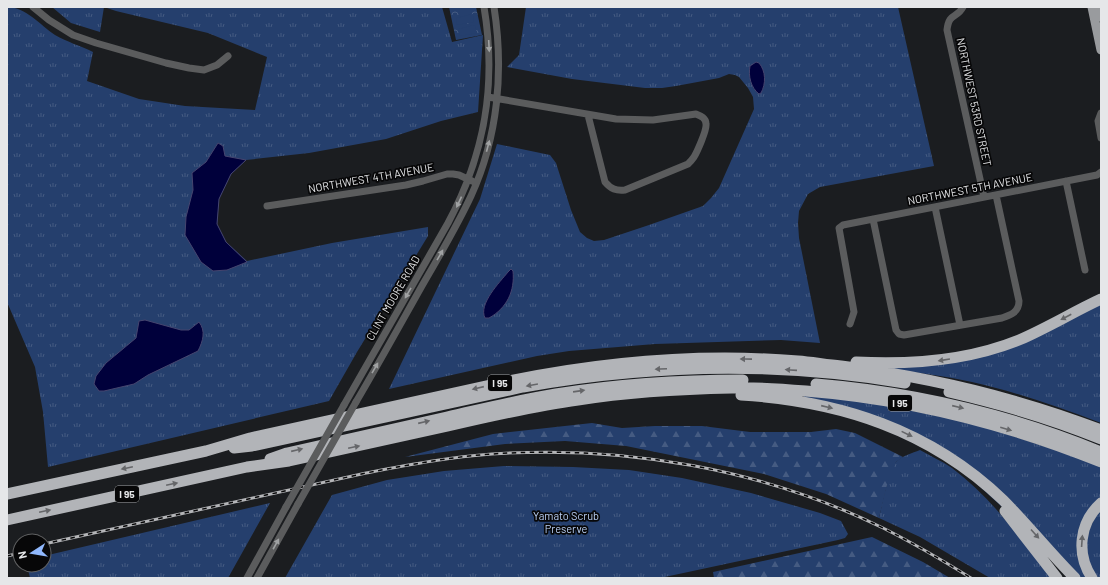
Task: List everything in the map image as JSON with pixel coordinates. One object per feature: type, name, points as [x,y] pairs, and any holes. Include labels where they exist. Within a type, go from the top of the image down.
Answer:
[{"type":"highway","points":[[799,361],[837,360],[909,363],[937,361],[960,357],[990,350],[1018,340],[1042,330],[1098,300]]},
{"type":"highway","name":"I 95","points":[[7,494],[206,451],[250,438],[504,382],[565,371],[619,364],[673,360],[738,359],[799,361],[888,373],[970,389],[1028,405],[1101,430]]},
{"type":"highway","points":[[206,451],[252,446],[498,392],[553,382],[649,370],[704,368],[799,370],[847,375],[918,386],[971,397],[1023,411],[1101,439]]},
{"type":"highway","points":[[247,467],[287,453],[545,396],[629,385],[712,380],[813,384],[908,397],[962,408],[1005,419],[1063,437],[1101,452]]},
{"type":"highway","name":"I 95","points":[[7,520],[247,467],[289,461],[554,404],[635,393],[691,390],[732,388],[784,389],[837,394],[890,402],[949,414],[994,426],[1046,441],[1101,462]]},
{"type":"highway","points":[[691,390],[781,398],[830,407],[865,417],[891,427],[931,447],[961,466],[989,488],[1075,578]]},
{"type":"highway","points":[[931,447],[947,461],[974,480],[992,497],[1009,516],[1057,578]]},
{"type":"highway","points":[[1092,578],[1084,561],[1082,540],[1084,528],[1089,518],[1101,503]]},
{"type":"main road","points":[[1092,7],[1100,39],[1101,50]]},
{"type":"main road","points":[[1099,7],[1101,17]]},
{"type":"street","points":[[33,7],[49,20],[73,35],[166,63],[204,70],[217,65],[228,56]]},
{"type":"street","name":"CLINT MOORE ROAD","points":[[247,578],[448,223],[461,197],[481,138],[488,97],[489,49],[484,7]]},
{"type":"street","name":"CLINT MOORE ROAD","points":[[257,578],[451,236],[476,183],[491,138],[497,99],[499,62],[494,7]]},
{"type":"street","name":"NORTHWEST 53RD STREET","points":[[963,7],[951,18],[948,23],[947,30],[984,197]]},
{"type":"street","points":[[488,97],[616,119],[666,119],[696,114],[705,119],[706,130],[694,156],[688,164],[620,191],[610,187],[605,182],[588,115]]},
{"type":"street","points":[[1101,113],[1098,121],[1101,138]]},
{"type":"street","name":"NORTHWEST 5TH AVENUE","points":[[850,324],[854,312],[839,228],[843,225],[1097,175],[1101,172]]},
{"type":"street","name":"NORTHWEST 4TH AVENUE","points":[[267,206],[406,185],[447,174],[459,175],[476,183]]},
{"type":"street","points":[[1066,181],[1085,270]]},
{"type":"street","points":[[874,219],[896,330],[899,334],[904,336],[1007,316],[1016,312],[1019,305],[996,195]]},
{"type":"street","points":[[935,207],[960,325]]},
{"type":"green space","points":[[7,7],[27,13],[55,35],[93,52],[87,81],[139,99],[185,106],[255,110],[267,57],[208,33],[104,7],[442,7],[452,42],[483,35],[478,112],[441,121],[386,139],[309,153],[246,160],[231,174],[219,199],[217,225],[226,242],[247,261],[332,243],[428,227],[428,236],[357,352],[329,401],[48,467],[43,412],[35,367],[7,302]]},
{"type":"green space","points":[[52,7],[104,7],[100,32],[71,23]]},
{"type":"green space","points":[[449,7],[476,7],[482,35],[456,40]]},
{"type":"green space","points":[[526,7],[898,7],[934,166],[820,187],[808,194],[799,211],[799,238],[820,343],[781,340],[655,344],[569,351],[537,356],[389,389],[480,199],[497,144],[550,155],[556,163],[571,210],[580,232],[587,238],[594,241],[604,240],[703,206],[719,188],[754,109],[753,97],[748,88],[739,77],[735,75],[729,74],[719,78],[676,86],[645,88],[572,79],[507,67],[519,55]]},
{"type":"green space","points":[[473,14],[474,22],[457,25],[456,18]]},
{"type":"green space","points":[[475,25],[477,33],[460,36],[458,29]]},
{"type":"green space","points":[[1101,301],[1101,423],[1005,390],[940,376],[888,369],[980,355]]},
{"type":"green space","points":[[804,395],[863,401],[973,423],[1101,465],[1101,499],[1087,515],[1088,578],[1080,578],[932,443],[804,398]]},
{"type":"green space","points":[[592,423],[622,428],[702,426],[750,432],[811,432],[836,429],[855,433],[903,457],[896,462],[887,485],[879,518],[826,494],[764,474],[626,446],[565,441],[505,444],[405,457],[493,434]]},
{"type":"green space","points":[[920,450],[952,468],[980,492],[1005,520],[1051,578],[990,578],[920,537],[879,518],[891,471],[894,465],[902,458]]},
{"type":"green space","name":"Yamato Scrub Preserve","points":[[504,466],[573,467],[629,470],[682,478],[751,493],[820,513],[841,521],[848,534],[845,538],[838,540],[660,578],[285,578],[332,495],[387,480],[444,471]]},
{"type":"green space","points":[[270,503],[228,578],[30,578],[29,573],[52,573],[52,554]]},
{"type":"green space","points":[[1101,509],[1101,578],[1095,578],[1087,550],[1087,537],[1094,520]]},
{"type":"green space","points":[[872,537],[923,562],[950,578],[714,578],[713,572]]},
{"type":"shaded area","points":[[756,62],[761,66],[764,74],[763,89],[759,94],[752,85],[749,74],[750,66]]},
{"type":"shaded area","points":[[218,143],[223,146],[225,156],[246,160],[231,174],[219,199],[217,224],[226,242],[247,262],[227,270],[213,271],[201,262],[185,235],[186,217],[193,190],[192,173],[206,162]]},
{"type":"shaded area","points":[[511,269],[513,271],[513,285],[505,304],[495,314],[489,318],[485,318],[484,312],[487,300],[495,287]]},
{"type":"shaded area","points":[[145,320],[181,330],[189,330],[199,322],[203,336],[198,351],[148,375],[134,384],[99,391],[94,384],[96,376],[106,363],[136,338],[139,321]]},
{"type":"railway","points":[[52,542],[366,473],[429,462],[492,454],[542,452],[592,453],[643,458],[692,466],[742,476],[790,490],[883,528],[971,578]]},
{"type":"railway","points":[[7,556],[12,555]]}]
